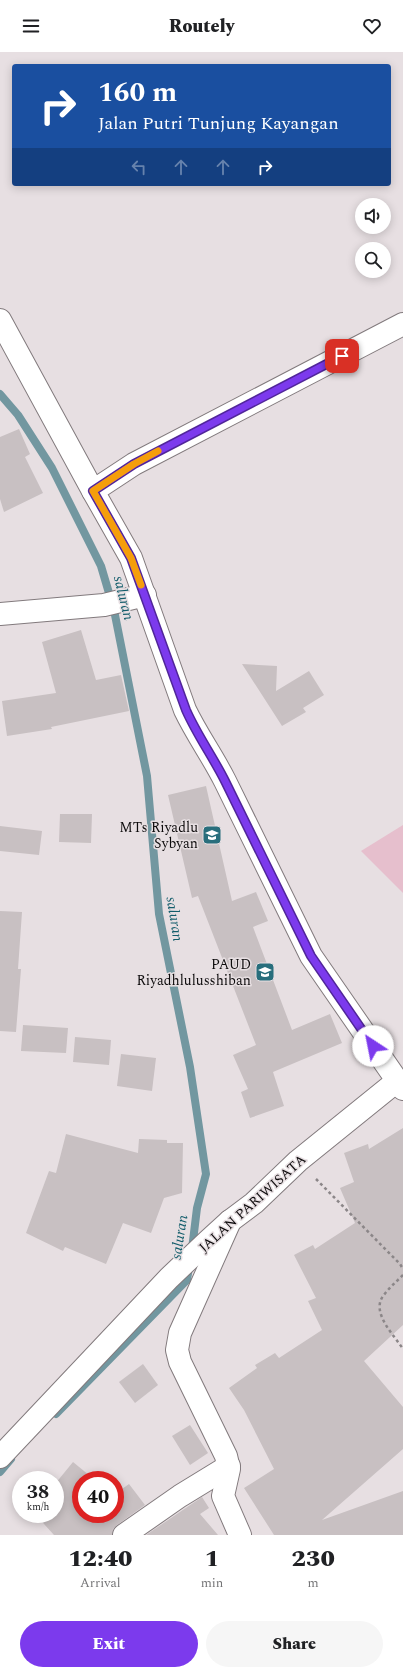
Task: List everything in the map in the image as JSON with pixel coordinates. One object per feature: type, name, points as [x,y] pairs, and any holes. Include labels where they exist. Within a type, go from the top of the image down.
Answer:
[{"type":"street","points":[[0,320],[131,558],[140,596],[188,716],[225,781],[311,956],[400,1085]]},
{"type":"street","points":[[93,491],[134,464],[403,324]]},
{"type":"street","points":[[0,614],[104,605],[140,596]]},
{"type":"street","name":"JALAN PARIWISATA","points":[[0,1457],[169,1278],[190,1258],[230,1221],[254,1203],[298,1161],[400,1085]]},
{"type":"street","points":[[230,1221],[180,1333],[177,1344],[180,1362],[223,1450],[229,1466],[223,1496],[240,1535]]},
{"type":"street","points":[[124,1535],[180,1496],[229,1466]]},
{"type":"path","points":[[298,1161],[400,1264],[403,1269]]},
{"type":"path","points":[[403,1275],[397,1279],[383,1296],[379,1306],[382,1318],[403,1349]]},
{"type":"shaded area","points":[[403,825],[403,893],[361,851]]},
{"type":"building","points":[[19,429],[30,454],[25,457],[43,493],[4,512],[0,499],[0,437]]},
{"type":"building","points":[[81,630],[96,680],[121,675],[129,711],[51,727],[52,729],[7,736],[2,701],[56,693],[42,642]]},
{"type":"building","points":[[242,664],[277,666],[276,691],[309,671],[324,695],[303,708],[306,712],[282,726]]},
{"type":"building","points":[[206,786],[232,901],[256,892],[268,921],[253,927],[292,1030],[330,1014],[342,1043],[273,1072],[284,1106],[250,1118],[241,1092],[248,1089],[233,1055],[256,1045],[198,896],[192,898],[168,795]]},
{"type":"building","points":[[60,814],[92,814],[91,843],[59,842]]},
{"type":"building","points":[[0,826],[42,831],[39,855],[0,851]]},
{"type":"building","points":[[0,911],[22,912],[18,969],[21,969],[16,1032],[0,1031]]},
{"type":"building","points":[[23,1025],[68,1028],[66,1053],[21,1051]]},
{"type":"building","points":[[75,1037],[111,1040],[109,1065],[73,1062]]},
{"type":"building","points":[[121,1054],[156,1058],[152,1091],[117,1086]]},
{"type":"building","points":[[403,1128],[403,1325],[364,1361],[403,1407],[403,1449],[322,1520],[403,1491],[403,1535],[274,1535],[244,1488],[274,1469],[244,1410],[229,1388],[257,1368],[255,1365],[275,1353],[279,1358],[322,1330],[308,1301],[316,1298],[294,1255],[313,1245],[315,1249],[355,1223],[340,1188],[354,1182],[344,1153],[368,1144],[369,1149]]},
{"type":"building","points":[[66,1134],[138,1153],[139,1139],[167,1140],[167,1143],[183,1143],[182,1193],[164,1198],[151,1233],[123,1223],[106,1264],[65,1247],[63,1251],[26,1233],[49,1171],[56,1173]]},
{"type":"building","points":[[143,1364],[158,1385],[135,1403],[119,1382]]},
{"type":"building","points":[[190,1425],[208,1453],[190,1465],[172,1436]]},
{"type":"building","points":[[73,1462],[84,1471],[72,1471],[72,1523],[120,1523],[113,1529],[112,1535],[54,1535],[43,1523],[64,1523],[64,1473]]},
{"type":"building","points":[[129,1484],[145,1505],[124,1520],[124,1488]]},
{"type":"building","points":[[202,1497],[209,1508],[200,1514],[218,1535],[146,1535]]},
{"type":"waterway","name":"saluran","points":[[0,394],[18,415],[52,468],[101,566],[114,610],[147,776],[159,914],[190,1067],[206,1174],[197,1208],[192,1249]]},
{"type":"waterway","name":"saluran","points":[[56,1414],[187,1280],[189,1267]]},
{"type":"waterway","name":"saluran","points":[[0,1472],[11,1459]]},
{"type":"slow traffic","points":[[141,585],[131,558],[93,491],[134,464],[158,451]]},
{"type":"place","name":"MTs Riyadlu Sybyan","points":[[212,835]]},
{"type":"place","name":"PAUD Riyadhlulusshiban","points":[[265,972]]},
{"type":"route","points":[[342,356],[134,464],[93,491],[131,558],[193,727],[214,759],[311,956],[373,1046]]}]
